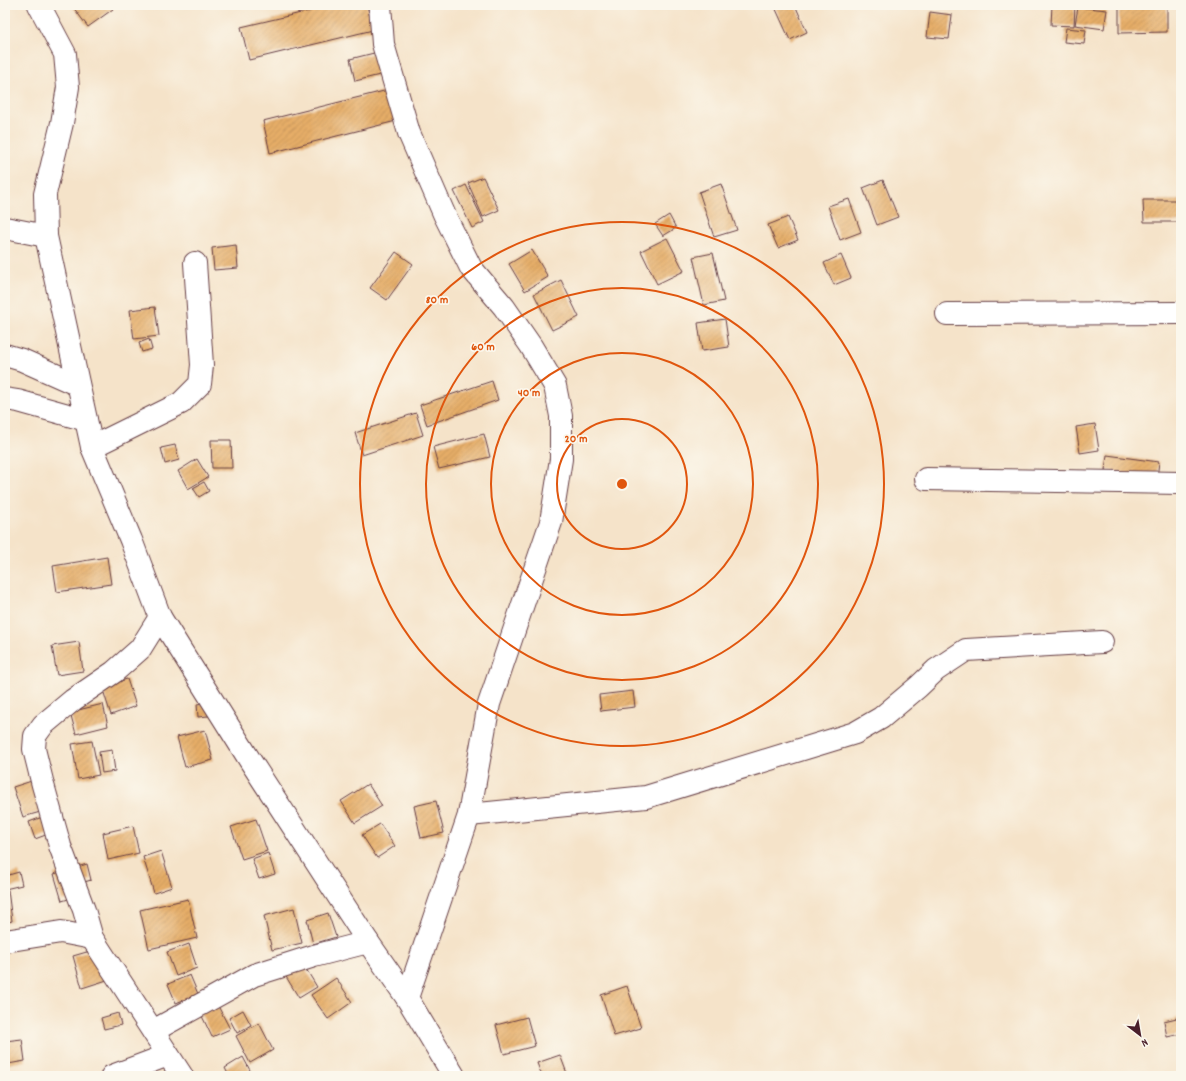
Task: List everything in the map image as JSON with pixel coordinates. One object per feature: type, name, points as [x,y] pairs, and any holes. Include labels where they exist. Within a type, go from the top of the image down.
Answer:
[{"type":"street","points":[[39,5],[65,54],[68,87],[62,123],[46,194],[46,236],[92,447],[131,540],[160,617],[251,762],[368,942],[407,998],[454,1076]]},
{"type":"street","points":[[380,5],[383,44],[410,133],[445,216],[471,268],[504,307],[531,346],[555,386],[560,416],[561,459],[551,522],[489,704],[469,815],[407,998]]},
{"type":"street","points":[[5,228],[46,236]]},
{"type":"street","points":[[92,447],[180,403],[200,384],[202,365],[195,263]]},
{"type":"street","points":[[947,314],[1181,313]]},
{"type":"street","points":[[5,355],[22,360],[78,384]]},
{"type":"street","points":[[5,399],[18,401],[86,420]]},
{"type":"street","points":[[926,479],[1181,483]]},
{"type":"street","points":[[160,617],[140,649],[114,672],[73,700],[43,725],[35,736],[34,749],[60,846],[92,938],[182,1076]]},
{"type":"street","points":[[469,815],[646,797],[855,733],[881,718],[936,670],[966,650],[1102,642]]},
{"type":"street","points":[[5,941],[61,932],[92,938]]},
{"type":"street","points":[[153,1031],[254,975],[314,956],[368,942]]},
{"type":"street","points":[[112,1076],[168,1055]]},
{"type":"building","points":[[76,5],[110,5],[113,9],[88,27],[73,7]]},
{"type":"building","points":[[335,5],[367,5],[373,30],[249,60],[241,27]]},
{"type":"building","points":[[774,5],[795,5],[807,32],[790,40]]},
{"type":"building","points":[[1052,5],[1075,5],[1074,26],[1051,25]]},
{"type":"building","points":[[1119,5],[1167,5],[1167,32],[1119,33]]},
{"type":"building","points":[[1078,7],[1107,10],[1104,29],[1075,25]]},
{"type":"building","points":[[930,12],[952,15],[949,39],[927,37]]},
{"type":"building","points":[[1066,28],[1086,30],[1084,44],[1064,42]]},
{"type":"building","points":[[378,52],[384,74],[355,81],[350,59]]},
{"type":"building","points":[[388,90],[396,121],[270,153],[263,121]]},
{"type":"building","points":[[483,177],[499,210],[483,217],[468,183]]},
{"type":"building","points":[[883,180],[898,217],[877,225],[863,188]]},
{"type":"building","points":[[721,184],[737,230],[714,237],[699,192]]},
{"type":"building","points":[[466,185],[484,222],[472,228],[454,191]]},
{"type":"building","points":[[849,199],[861,232],[840,240],[828,206]]},
{"type":"building","points":[[1143,200],[1181,200],[1181,222],[1144,222]]},
{"type":"building","points":[[669,215],[676,228],[663,236],[655,224]]},
{"type":"building","points":[[788,217],[798,240],[778,248],[768,225]]},
{"type":"building","points":[[667,238],[684,271],[657,284],[641,251]]},
{"type":"building","points":[[236,245],[238,268],[214,270],[212,248]]},
{"type":"building","points":[[532,250],[548,277],[525,291],[509,264]]},
{"type":"building","points":[[396,252],[413,264],[387,300],[370,288]]},
{"type":"building","points":[[713,253],[724,301],[704,305],[693,257]]},
{"type":"building","points":[[841,255],[851,278],[834,285],[824,263]]},
{"type":"building","points":[[561,280],[579,317],[552,330],[534,294]]},
{"type":"building","points":[[155,307],[159,336],[134,339],[130,310]]},
{"type":"building","points":[[725,319],[729,347],[702,351],[698,323]]},
{"type":"building","points":[[149,339],[152,349],[142,352],[139,343]]},
{"type":"building","points":[[492,381],[498,400],[427,425],[420,405]]},
{"type":"building","points":[[416,413],[423,435],[362,455],[355,433]]},
{"type":"building","points":[[1095,424],[1099,450],[1080,453],[1076,427]]},
{"type":"building","points":[[484,434],[490,457],[439,469],[433,447]]},
{"type":"building","points":[[211,440],[231,440],[232,468],[212,468]]},
{"type":"building","points":[[175,445],[179,460],[165,464],[161,448]]},
{"type":"building","points":[[1107,455],[1159,462],[1157,478],[1105,470]]},
{"type":"building","points":[[197,459],[208,477],[188,489],[178,471]]},
{"type":"building","points":[[204,482],[209,491],[199,497],[193,488]]},
{"type":"building","points":[[107,557],[111,584],[57,592],[53,566]]},
{"type":"building","points":[[79,642],[83,671],[57,675],[52,646]]},
{"type":"building","points":[[127,679],[136,706],[111,715],[102,687]]},
{"type":"building","points":[[633,691],[635,707],[601,711],[599,695]]},
{"type":"building","points":[[216,701],[218,715],[198,717],[197,704]]},
{"type":"building","points":[[103,704],[108,726],[76,734],[70,712]]},
{"type":"building","points":[[205,730],[213,760],[185,767],[177,737]]},
{"type":"building","points":[[92,741],[99,775],[78,779],[72,744]]},
{"type":"building","points":[[112,750],[115,771],[102,773],[99,752]]},
{"type":"building","points":[[44,777],[54,808],[23,817],[13,787]]},
{"type":"building","points":[[368,784],[382,806],[355,823],[341,801]]},
{"type":"building","points":[[436,801],[444,833],[421,838],[414,806]]},
{"type":"building","points":[[53,813],[59,830],[35,839],[29,822]]},
{"type":"building","points":[[256,819],[267,851],[242,859],[231,827]]},
{"type":"building","points":[[380,824],[395,846],[377,858],[362,835]]},
{"type":"building","points":[[133,826],[139,853],[108,860],[103,833]]},
{"type":"building","points":[[161,851],[172,887],[154,893],[143,857]]},
{"type":"building","points":[[268,853],[275,874],[259,879],[252,859]]},
{"type":"building","points":[[87,864],[91,880],[81,883],[84,894],[62,901],[54,874]]},
{"type":"building","points":[[19,872],[22,885],[5,889],[5,876]]},
{"type":"building","points":[[8,890],[12,921],[5,923],[5,891]]},
{"type":"building","points":[[188,899],[197,938],[149,949],[140,910]]},
{"type":"building","points":[[294,908],[302,943],[272,950],[264,916]]},
{"type":"building","points":[[328,913],[336,937],[313,944],[307,920]]},
{"type":"building","points":[[189,944],[197,968],[176,976],[167,952]]},
{"type":"building","points":[[97,949],[107,980],[82,988],[73,956]]},
{"type":"building","points":[[303,964],[317,987],[299,998],[285,975]]},
{"type":"building","points":[[190,975],[198,994],[176,1003],[168,984]]},
{"type":"building","points":[[336,978],[352,1002],[328,1019],[311,995]]},
{"type":"building","points":[[627,986],[641,1028],[614,1036],[601,995]]},
{"type":"building","points":[[218,1006],[230,1029],[212,1037],[201,1014]]},
{"type":"building","points":[[243,1010],[251,1025],[237,1033],[229,1018]]},
{"type":"building","points":[[118,1013],[121,1025],[104,1029],[101,1018]]},
{"type":"building","points":[[527,1017],[535,1046],[504,1054],[496,1025]]},
{"type":"building","points":[[1181,1017],[1181,1034],[1167,1037],[1164,1021]]},
{"type":"building","points":[[259,1023],[273,1050],[250,1063],[236,1036]]},
{"type":"building","points":[[22,1039],[25,1061],[8,1064],[5,1041]]},
{"type":"building","points":[[560,1055],[568,1076],[542,1076],[537,1063]]},
{"type":"building","points":[[243,1057],[253,1076],[229,1076],[225,1068]]}]
